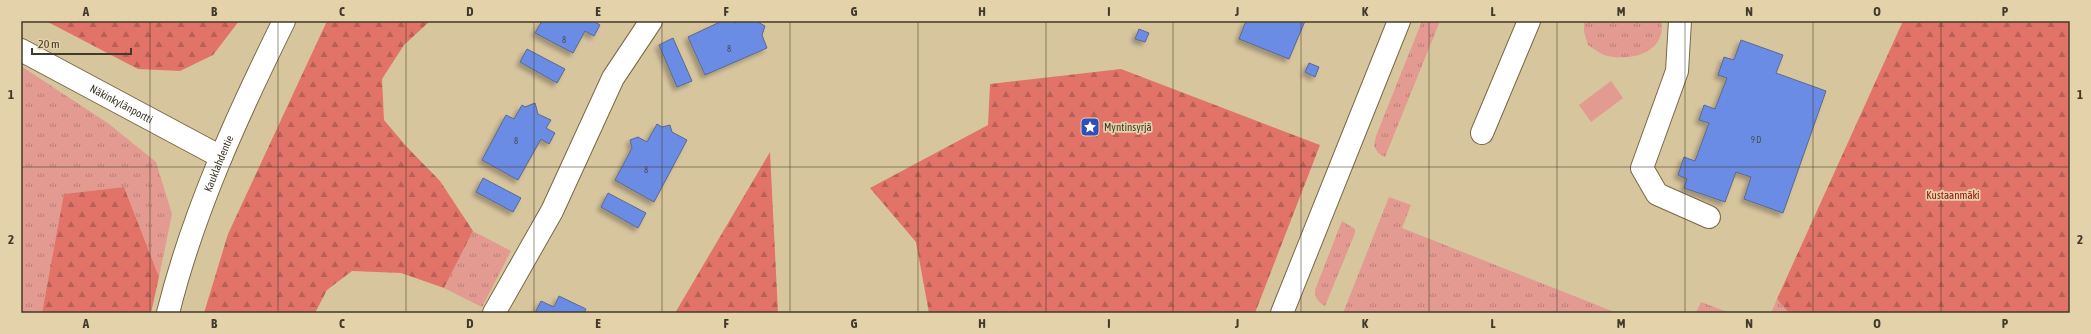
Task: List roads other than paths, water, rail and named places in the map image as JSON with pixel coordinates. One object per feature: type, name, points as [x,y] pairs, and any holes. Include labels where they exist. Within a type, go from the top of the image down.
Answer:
[{"type":"street","name":"Kauklahdentie","points":[[168,313],[178,274],[222,157],[253,84],[284,21]]},
{"type":"street","points":[[494,313],[552,211],[613,78],[652,21]]},
{"type":"street","points":[[1282,313],[1399,21]]},
{"type":"street","points":[[1482,133],[1529,21]]},
{"type":"street","points":[[1680,21],[1677,71],[1642,168],[1656,194],[1709,217]]},
{"type":"street","name":"Näkinkylänportti","points":[[21,50],[222,157]]},
{"type":"place","name":"Myntinsyrjä","points":[[1090,127]]},
{"type":"park label","name":"Kustaanmäki","points":[[1953,195]]}]
